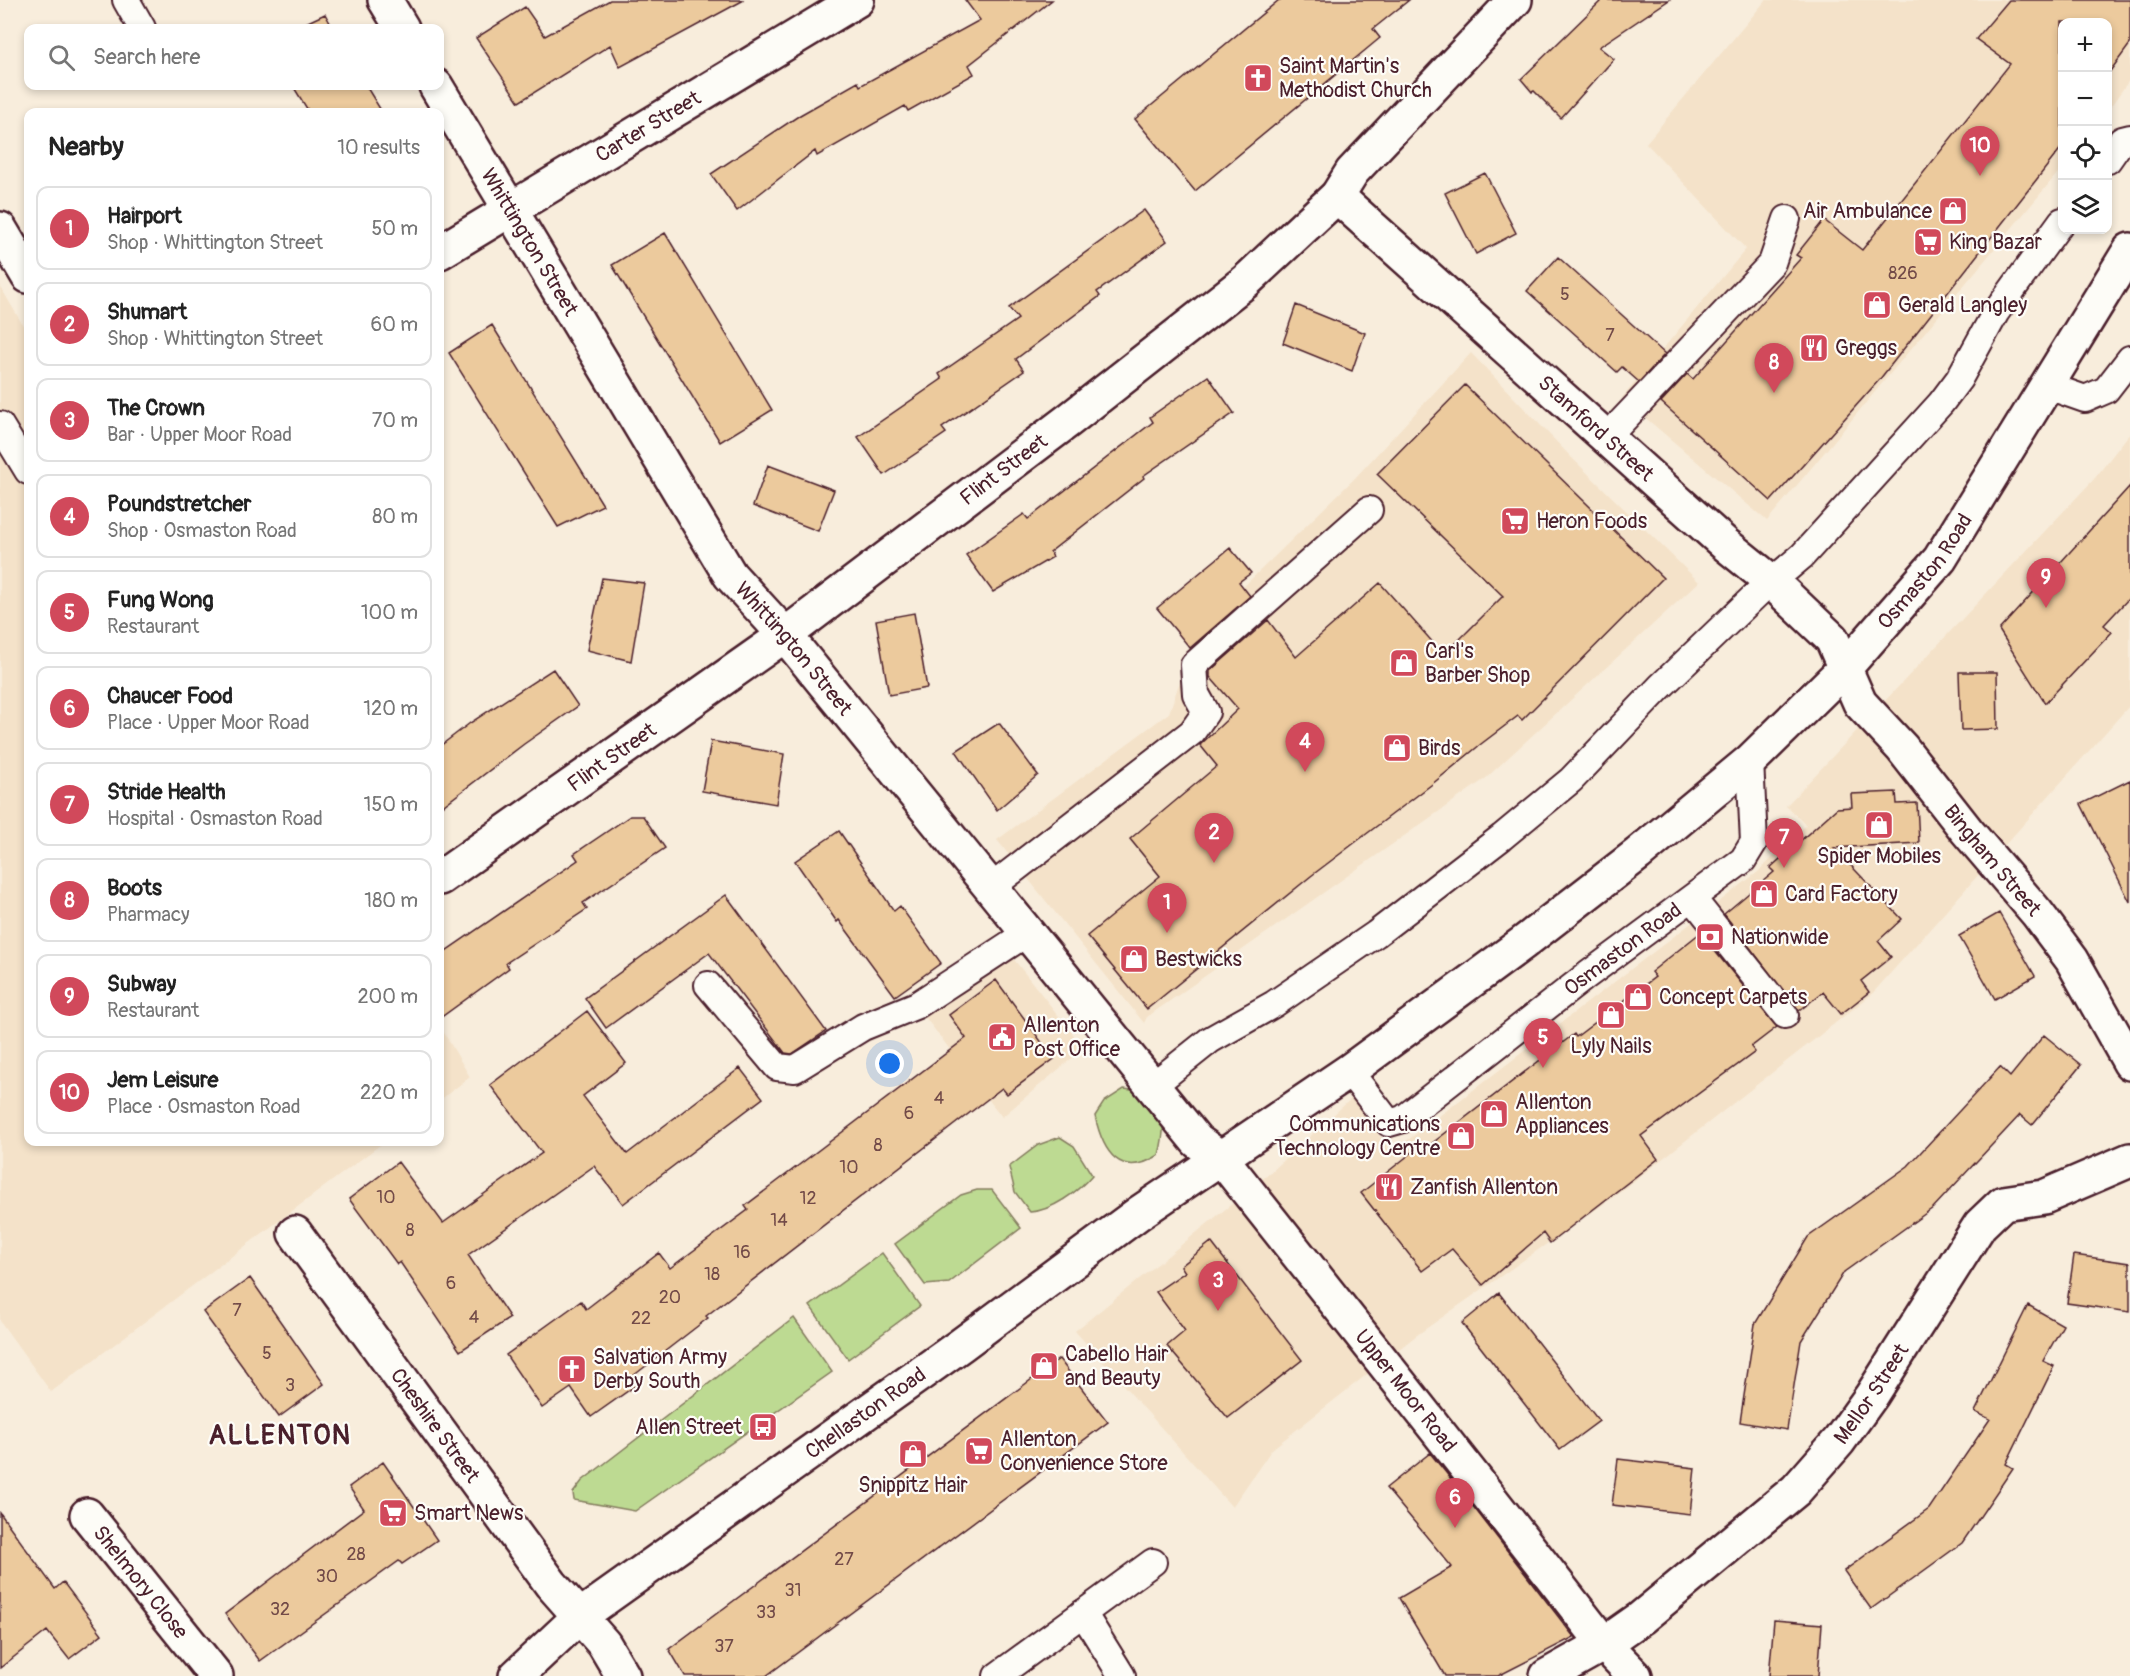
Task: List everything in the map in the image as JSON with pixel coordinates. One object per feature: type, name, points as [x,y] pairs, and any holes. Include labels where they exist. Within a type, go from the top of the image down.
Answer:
[{"type":"street","points":[[385,0],[400,24]]},
{"type":"street","name":"Carter Street","points":[[444,250],[857,0]]},
{"type":"street","name":"Flint Street","points":[[444,875],[785,635],[1069,420],[1246,281],[1337,196],[1352,172],[1515,0]]},
{"type":"street","name":"Whittington Street","points":[[438,90],[730,575],[785,635],[1151,1087],[1197,1141],[1222,1159]]},
{"type":"street","name":"Stamford Street","points":[[1337,196],[1725,544],[1772,582],[1832,639],[1844,669]]},
{"type":"street","points":[[0,229],[24,269]]},
{"type":"street","name":"Osmaston Road","points":[[1222,1159],[1349,1071],[1621,867],[1750,761],[1844,669],[1940,559],[2048,386],[2126,268]]},
{"type":"street","name":"Bingham Street","points":[[1844,669],[1860,703],[1902,748],[1967,831],[2014,884],[2072,960],[2127,1050]]},
{"type":"street","name":"Chellaston Road","points":[[516,1676],[579,1617],[961,1345],[1139,1213],[1222,1159]]},
{"type":"street","name":"Upper Moor Road","points":[[1222,1159],[1317,1281],[1413,1396],[1604,1644],[1635,1676]]},
{"type":"street","name":"Mellor Street","points":[[1547,1676],[1604,1644],[1701,1569],[1796,1490],[1818,1466],[1872,1395],[1980,1225],[2004,1203],[2044,1197],[2130,1160]]},
{"type":"street","name":"Cheshire Street","points":[[295,1233],[551,1584],[579,1617]]},
{"type":"street","name":"Shelmory Close","points":[[87,1515],[216,1676]]},
{"type":"street","points":[[579,1617],[604,1644],[623,1676]]},
{"type":"lane","points":[[126,0],[140,24]]},
{"type":"lane","points":[[2112,154],[2122,140],[2130,138]]},
{"type":"lane","points":[[1607,437],[1772,263],[1787,219]]},
{"type":"lane","points":[[1151,1087],[1210,1040],[1274,1004],[1376,934],[1502,837],[1571,780],[1660,687],[1802,556],[1941,403],[1959,379],[1995,312],[2058,226]]},
{"type":"lane","points":[[2048,386],[2085,399],[2106,390],[2130,359]]},
{"type":"lane","points":[[0,425],[24,464]]},
{"type":"lane","points":[[989,889],[1192,732],[1206,712],[1196,694],[1194,665],[1369,510]]},
{"type":"lane","name":"Osmaston Road","points":[[1349,1071],[1389,1123],[1403,1119],[1586,976],[1743,860],[1754,842],[1750,761]]},
{"type":"lane","points":[[1693,898],[1785,1015]]},
{"type":"lane","points":[[708,985],[777,1067],[795,1069],[862,1027],[916,1005],[1027,933]]},
{"type":"lane","points":[[997,1676],[1153,1562]]},
{"type":"lane","points":[[1083,1613],[1122,1676]]},
{"type":"shaded area","points":[[1766,0],[2130,0],[2130,79],[2112,104],[2112,18],[2058,18],[2058,173],[1767,521],[1622,398],[1746,249],[1646,143]]},
{"type":"shaded area","points":[[0,286],[24,327],[24,1146],[379,1146],[51,1392],[0,1321]]},
{"type":"shaded area","points":[[1471,353],[1572,458],[1699,582],[1485,779],[1147,1017],[1144,1023],[997,840],[1169,713],[1197,632],[1354,479]]},
{"type":"shaded area","points":[[2130,433],[2130,705],[1871,995],[1615,1196],[1417,1335],[1272,1449],[1232,1507],[1075,1331],[1270,1173],[1353,1097],[1391,1153],[1758,872],[1806,825],[1786,806],[2095,478]]},
{"type":"shaded area","points":[[1000,942],[1084,1048],[1002,1117],[921,1012]]},
{"type":"shaded area","points":[[444,1033],[470,1077],[444,1097]]},
{"type":"green space","points":[[1124,1089],[1139,1091],[1159,1113],[1163,1125],[1159,1155],[1134,1165],[1124,1163],[1108,1151],[1095,1116],[1104,1102]]},
{"type":"green space","points":[[1060,1137],[1074,1146],[1092,1175],[1064,1200],[1047,1208],[1030,1212],[1015,1192],[1009,1167],[1038,1145]]},
{"type":"green space","points":[[977,1190],[992,1190],[1021,1228],[949,1283],[925,1285],[895,1244],[961,1195]]},
{"type":"green space","points":[[882,1253],[920,1306],[848,1359],[810,1306]]},
{"type":"green space","points":[[794,1318],[832,1372],[635,1511],[574,1500],[573,1493],[582,1481]]},
{"type":"building","points":[[610,0],[744,0],[620,67],[610,45],[519,102],[476,38],[525,7],[545,36]]},
{"type":"building","points":[[965,0],[1052,0],[969,65],[974,74],[908,111],[905,106],[817,156],[815,151],[737,211],[711,174],[800,115],[858,82],[860,86],[980,20]]},
{"type":"building","name":"Saint Martin's Methodist Church","points":[[1279,0],[1409,0],[1373,29],[1380,38],[1195,191],[1135,119]]},
{"type":"building","points":[[1602,0],[1669,0],[1599,47],[1614,59],[1561,118],[1521,79]]},
{"type":"building","points":[[2009,0],[2130,0],[2130,44],[2112,69],[2112,18],[2058,18],[2058,152],[1880,379],[1771,501],[1661,402],[1687,374],[1693,379],[1801,258],[1796,255],[1824,220],[1862,250],[2010,64],[1976,39]]},
{"type":"building","points":[[325,14],[331,24],[304,24]]},
{"type":"building","points":[[295,90],[368,90],[380,108],[307,108]]},
{"type":"building","points":[[1485,173],[1516,233],[1476,254],[1445,193]]},
{"type":"building","points":[[1144,210],[1167,241],[1097,292],[1100,296],[1016,359],[1024,371],[942,428],[946,433],[884,475],[858,437],[942,379],[939,374],[1018,319],[1009,308]]},
{"type":"building","points":[[665,233],[772,410],[720,442],[612,265]]},
{"type":"building","points":[[1558,257],[1665,354],[1639,382],[1622,367],[1617,372],[1527,291]]},
{"type":"building","points":[[1296,305],[1365,333],[1352,371],[1283,343]]},
{"type":"building","points":[[492,325],[603,505],[558,527],[449,353]]},
{"type":"building","points":[[1208,376],[1234,413],[1143,476],[1144,478],[1050,552],[1053,557],[993,592],[966,555],[1024,514],[1028,519],[1153,422],[1150,417]]},
{"type":"building","points":[[1465,385],[1663,578],[1522,720],[1518,716],[1481,744],[1311,876],[1147,1009],[1087,936],[1160,876],[1130,839],[1217,766],[1200,745],[1238,709],[1210,677],[1210,671],[1268,620],[1296,657],[1380,583],[1444,655],[1503,596],[1377,474]]},
{"type":"building","points":[[768,465],[834,490],[818,531],[753,506]]},
{"type":"building","points":[[2130,486],[2130,597],[2104,625],[2112,632],[2045,703],[1999,630]]},
{"type":"building","points":[[1230,548],[1251,573],[1239,582],[1250,596],[1190,648],[1157,608]]},
{"type":"building","points":[[602,578],[644,583],[631,661],[587,650]]},
{"type":"building","points":[[914,613],[927,688],[889,695],[876,620]]},
{"type":"building","points":[[553,669],[578,706],[444,805],[444,743],[470,723]]},
{"type":"building","points":[[1959,672],[1997,672],[1998,729],[1961,730]]},
{"type":"building","points":[[999,723],[1038,775],[997,810],[956,751]]},
{"type":"building","points":[[711,741],[784,754],[776,804],[702,791]]},
{"type":"building","points":[[2130,780],[2130,902],[2081,804]]},
{"type":"building","points":[[1896,792],[1897,804],[1917,803],[1919,843],[1834,848],[1902,919],[1878,941],[1891,957],[1861,981],[1869,992],[1841,1014],[1823,992],[1799,1011],[1724,914],[1774,872],[1770,868],[1837,808],[1852,807],[1851,794]]},
{"type":"building","points":[[630,816],[643,816],[665,848],[583,903],[587,909],[506,963],[509,968],[444,1015],[444,952],[578,860],[574,854]]},
{"type":"building","points":[[839,831],[894,911],[900,906],[941,963],[895,996],[839,920],[837,922],[795,861]]},
{"type":"building","points":[[726,895],[826,1031],[792,1054],[785,1053],[709,953],[606,1028],[585,998]]},
{"type":"building","points":[[1999,913],[2035,976],[1995,999],[1959,936]]},
{"type":"building","points":[[1700,933],[1777,1027],[1751,1047],[1755,1052],[1641,1136],[1658,1159],[1550,1243],[1543,1233],[1483,1285],[1452,1249],[1422,1271],[1361,1193],[1419,1147],[1422,1151],[1574,1034],[1576,1037],[1655,977],[1651,972]]},
{"type":"building","points":[[996,980],[1054,1059],[1007,1094],[1002,1088],[706,1316],[708,1318],[633,1376],[639,1383],[591,1417],[571,1388],[542,1408],[506,1355],[581,1301],[586,1309],[659,1253],[670,1268],[748,1210],[745,1206],[966,1038],[949,1015]]},
{"type":"building","points":[[587,1011],[626,1063],[583,1096],[627,1154],[740,1068],[763,1098],[623,1204],[594,1166],[468,1255],[510,1318],[460,1351],[400,1262],[397,1264],[349,1199],[398,1162],[443,1223],[542,1153],[490,1085]]},
{"type":"building","points":[[2044,1035],[2081,1065],[2032,1125],[2020,1115],[1933,1208],[1844,1272],[1801,1341],[1787,1430],[1740,1422],[1755,1324],[1808,1237],[1908,1166],[2000,1067],[2010,1077]]},
{"type":"building","points":[[1211,1242],[1302,1360],[1228,1418],[1167,1346],[1185,1331],[1156,1292],[1185,1272],[1181,1266]]},
{"type":"building","points":[[2074,1255],[2130,1263],[2130,1312],[2067,1303]]},
{"type":"building","points":[[250,1278],[324,1384],[279,1417],[203,1312]]},
{"type":"building","points":[[1499,1293],[1599,1421],[1560,1450],[1462,1323]]},
{"type":"building","points":[[2028,1305],[2063,1325],[2043,1361],[2054,1366],[2006,1464],[2013,1468],[1962,1543],[1871,1609],[1844,1571],[1929,1509],[1990,1419],[1975,1412]]},
{"type":"building","points":[[1059,1359],[1108,1422],[766,1676],[685,1676],[669,1649]]},
{"type":"building","points":[[1430,1453],[1574,1637],[1498,1676],[1445,1676],[1399,1598],[1452,1567],[1386,1488]]},
{"type":"building","points":[[1618,1459],[1695,1468],[1690,1514],[1612,1505]]},
{"type":"building","points":[[383,1462],[437,1540],[402,1564],[399,1561],[260,1661],[225,1614],[364,1509],[349,1487]]},
{"type":"building","points":[[0,1513],[55,1589],[63,1582],[102,1634],[69,1659],[47,1631],[0,1668]]},
{"type":"building","points":[[1774,1620],[1822,1624],[1818,1676],[1769,1676]]},
{"type":"place","name":"Saint Martin's Methodist Church","points":[[1258,78]]},
{"type":"place","name":"Jem Leisure","points":[[1980,176]]},
{"type":"place","name":"Air Ambulance","points":[[1953,211]]},
{"type":"place","name":"King Bazar","points":[[1928,242]]},
{"type":"place","name":"Gerald Langley","points":[[1877,305]]},
{"type":"place","name":"Greggs","points":[[1814,348]]},
{"type":"place","name":"Boots","points":[[1774,393]]},
{"type":"place","name":"Heron Foods","points":[[1515,521]]},
{"type":"place","name":"Subway","points":[[2046,608]]},
{"type":"place","name":"Carl's Barber Shop","points":[[1404,663]]},
{"type":"place","name":"Birds","points":[[1397,748]]},
{"type":"place","name":"Poundstretcher","points":[[1305,772]]},
{"type":"place","name":"Spider Mobiles","points":[[1879,825]]},
{"type":"place","name":"Shumart","points":[[1214,863]]},
{"type":"place","name":"Stride Health","points":[[1784,868]]},
{"type":"place","name":"Card Factory","points":[[1764,894]]},
{"type":"place","name":"Hairport","points":[[1167,933]]},
{"type":"place","name":"Nationwide","points":[[1710,937]]},
{"type":"place","name":"Bestwicks","points":[[1134,959]]},
{"type":"place","name":"Concept Carpets","points":[[1638,997]]},
{"type":"place","name":"Lyly Nails","points":[[1611,1015]]},
{"type":"place","name":"Allenton Post Office","points":[[1002,1037]]},
{"type":"place","name":"Fung Wong","points":[[1543,1068]]},
{"type":"place","name":"Allenton Appliances","points":[[1494,1114]]},
{"type":"place","name":"Communications Technology Centre","points":[[1461,1136]]},
{"type":"place","name":"Zanfish Allenton","points":[[1389,1187]]},
{"type":"place","name":"The Crown","points":[[1218,1311]]},
{"type":"place","name":"Cabello Hair and Beauty","points":[[1044,1366]]},
{"type":"place","name":"Salvation Army Derby South","points":[[572,1369]]},
{"type":"place","name":"Allen Street","points":[[763,1427]]},
{"type":"place","name":"Allenton Convenience Store","points":[[979,1451]]},
{"type":"place","name":"Snippitz Hair","points":[[913,1454]]},
{"type":"place","name":"Smart News","points":[[393,1513]]},
{"type":"place","name":"Chaucer Food","points":[[1455,1528]]},
{"type":"district","name":"ALLENTON","points":[[280,1435]]}]
